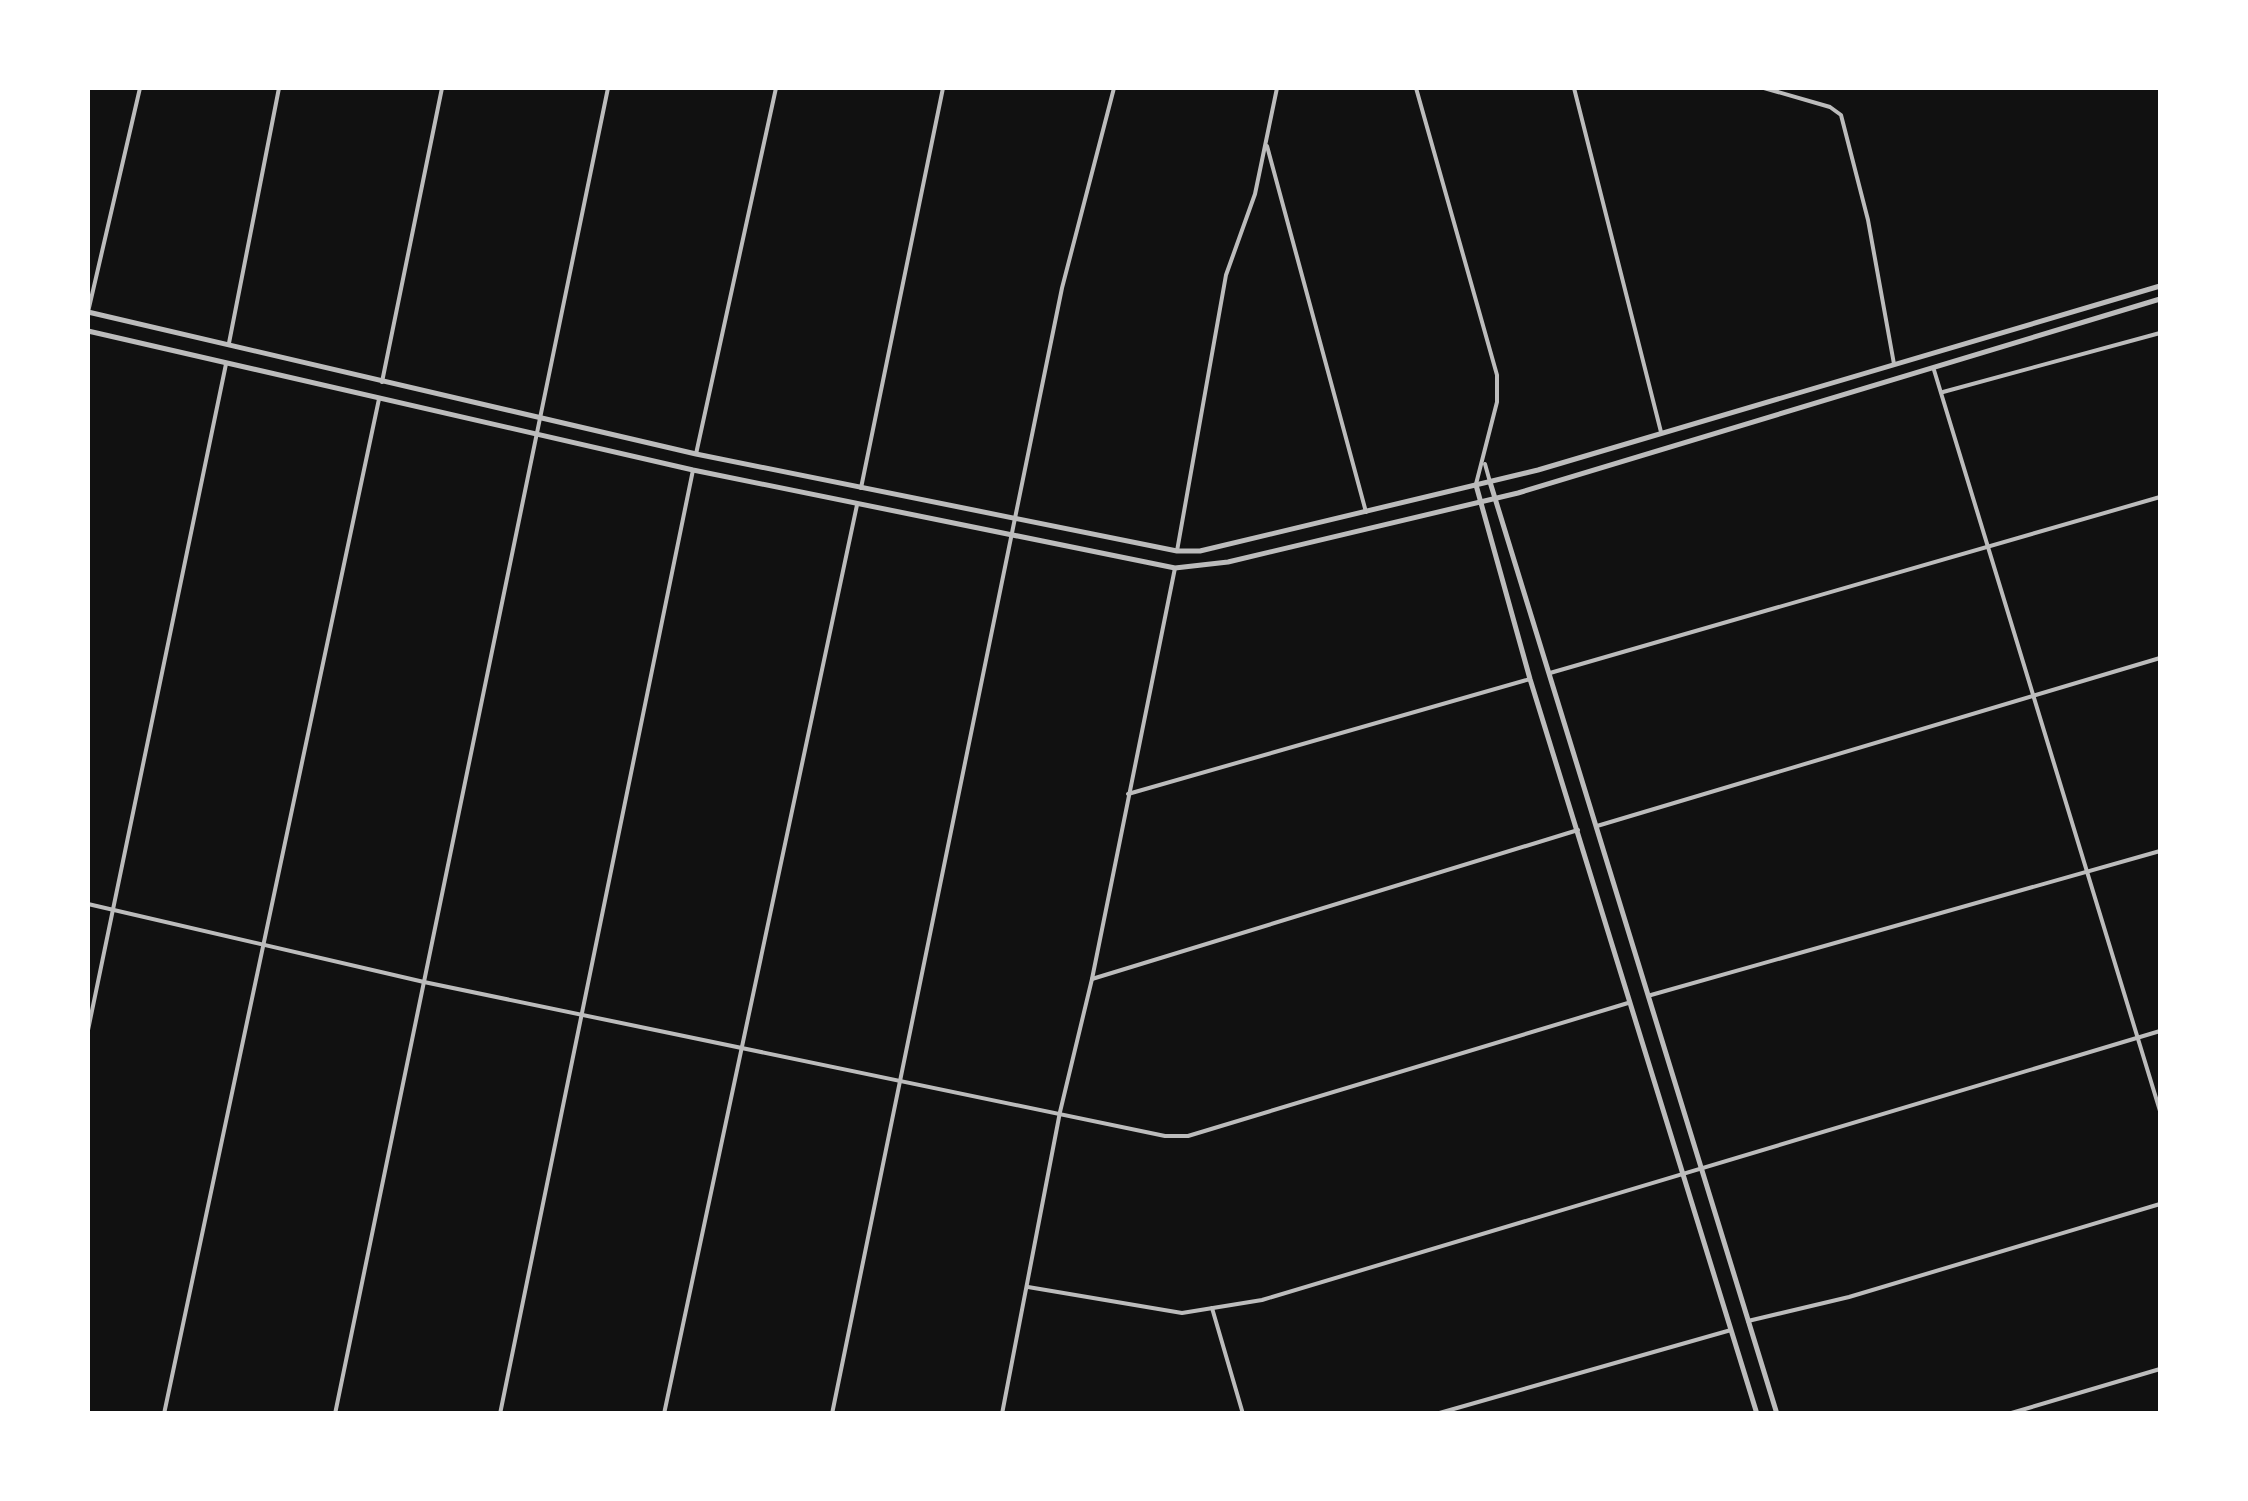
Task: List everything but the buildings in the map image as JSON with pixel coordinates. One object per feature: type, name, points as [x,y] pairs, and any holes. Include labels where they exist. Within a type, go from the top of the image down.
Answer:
[{"type":"street","points":[[140,88],[88,312],[696,454],[1177,551],[1200,551],[1476,486],[2160,286]]},
{"type":"street","points":[[228,347],[279,88]]},
{"type":"street","points":[[382,382],[442,88]]},
{"type":"street","points":[[334,1414],[608,88]]},
{"type":"street","points":[[696,454],[776,88]]},
{"type":"street","points":[[861,488],[943,88]]},
{"type":"street","points":[[832,1414],[1062,288],[1114,88]]},
{"type":"street","points":[[1177,551],[1226,275],[1255,194],[1278,88]]},
{"type":"street","points":[[1416,88],[1497,375],[1497,402],[1485,464],[1476,486],[1480,502],[1530,678],[1757,1414]]},
{"type":"street","points":[[1574,88],[1661,433]]},
{"type":"street","points":[[1764,88],[1830,107],[1840,115],[1868,220],[1894,364]]},
{"type":"street","points":[[1266,141],[1366,512]]},
{"type":"street","points":[[88,331],[692,470],[1174,568],[1228,562],[1480,502],[1934,370],[2160,299]]},
{"type":"street","points":[[1941,393],[2160,333]]},
{"type":"street","points":[[88,1030],[226,363]]},
{"type":"street","points":[[1934,370],[2160,1111]]},
{"type":"street","points":[[164,1414],[379,399]]},
{"type":"street","points":[[1485,464],[1777,1414]]},
{"type":"street","points":[[500,1414],[692,470]]},
{"type":"street","points":[[1550,674],[2160,496]]},
{"type":"street","points":[[664,1414],[857,504]]},
{"type":"street","points":[[1002,1414],[1060,1112],[1092,979],[1174,568]]},
{"type":"street","points":[[1597,826],[2160,658]]},
{"type":"street","points":[[1128,794],[1530,678]]},
{"type":"street","points":[[1092,979],[1578,830]]},
{"type":"street","points":[[1651,995],[2160,851]]},
{"type":"street","points":[[88,904],[424,982],[1165,1136],[1188,1136],[1630,1002]]},
{"type":"street","points":[[1028,1286],[1182,1313],[1262,1300],[2160,1031]]},
{"type":"street","points":[[1748,1322],[1849,1297],[2160,1204]]},
{"type":"street","points":[[1212,1308],[1242,1414]]},
{"type":"street","points":[[1436,1414],[1731,1330]]},
{"type":"street","points":[[2008,1414],[2160,1369]]}]
